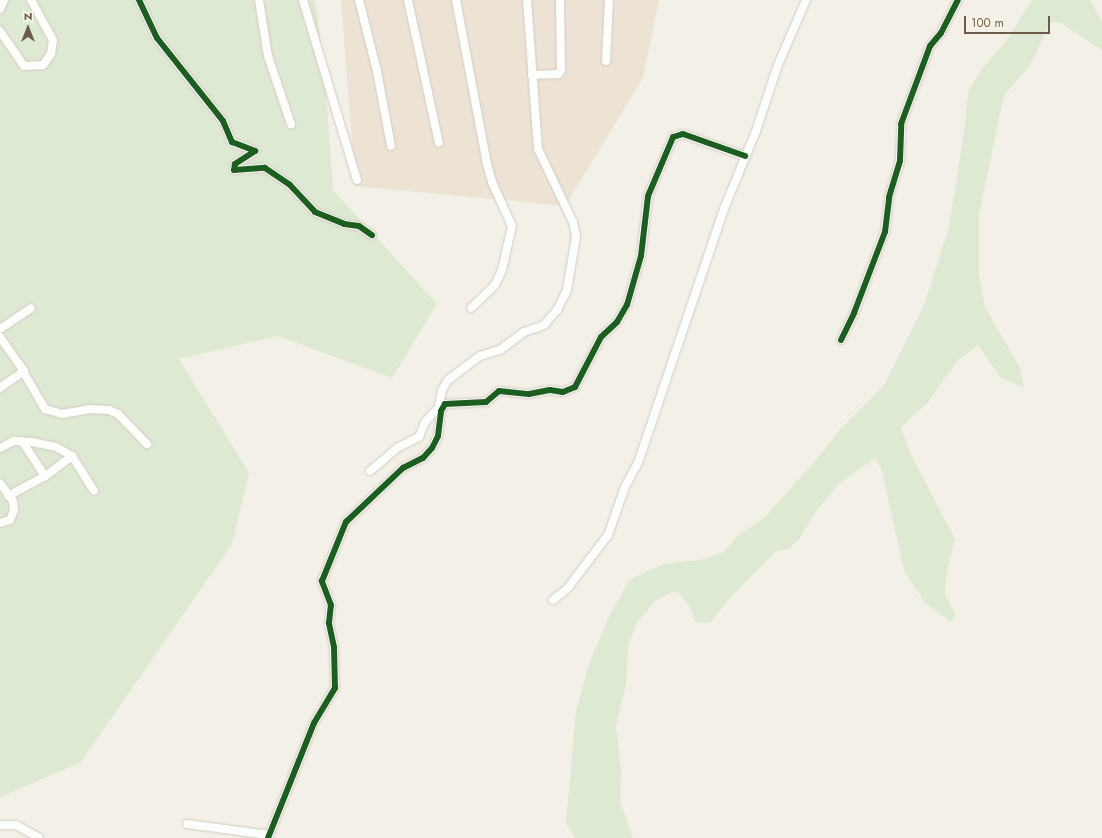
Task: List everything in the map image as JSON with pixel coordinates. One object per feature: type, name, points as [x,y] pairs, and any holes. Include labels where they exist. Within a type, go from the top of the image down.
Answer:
[{"type":"street","points":[[0,9],[4,0]]},
{"type":"street","points":[[0,31],[24,66],[43,65],[51,54],[53,40],[31,0]]},
{"type":"street","points":[[139,0],[157,38],[223,121],[232,142],[255,151],[235,164],[234,170],[265,168],[290,185],[315,212],[344,224],[359,226],[372,235]]},
{"type":"street","points":[[259,0],[268,56],[291,124]]},
{"type":"street","points":[[304,0],[357,180]]},
{"type":"street","points":[[359,0],[378,71],[391,146]]},
{"type":"street","points":[[408,0],[439,143]]},
{"type":"street","points":[[456,0],[487,164],[492,182],[512,226],[500,275],[494,285],[471,308]]},
{"type":"street","points":[[187,824],[268,836],[316,718],[334,688],[334,647],[329,623],[331,606],[322,581],[342,528],[403,468],[423,458],[432,448],[438,436],[444,385],[452,376],[480,356],[500,350],[524,332],[544,325],[557,310],[567,290],[576,237],[573,222],[538,149],[527,0]]},
{"type":"street","points":[[532,75],[558,74],[561,70],[560,0]]},
{"type":"street","points":[[606,61],[609,0]]},
{"type":"street","points":[[553,600],[567,589],[608,535],[625,487],[638,464],[694,294],[746,156],[778,65],[806,0]]},
{"type":"street","points":[[841,340],[854,313],[885,232],[889,197],[900,161],[901,124],[930,46],[941,32],[958,0]]},
{"type":"street","points":[[370,471],[397,448],[419,437],[425,422],[442,406],[486,402],[499,391],[507,390],[529,394],[550,390],[572,390],[601,337],[617,322],[627,305],[641,256],[648,196],[670,140],[683,134],[746,156]]},
{"type":"street","points":[[0,329],[31,308]]},
{"type":"street","points":[[0,337],[24,369],[24,374],[45,409],[62,414],[99,408],[109,410],[118,414],[147,444]]},
{"type":"street","points":[[0,388],[24,374]]},
{"type":"street","points":[[0,448],[14,441],[56,447],[72,456],[94,492]]},
{"type":"street","points":[[22,441],[45,476]]},
{"type":"street","points":[[8,496],[45,476],[72,456]]},
{"type":"street","points":[[0,483],[13,501],[13,515],[10,520],[0,523]]},
{"type":"street","points":[[0,825],[16,825],[39,838]]},
{"type":"shaded area","points":[[341,0],[659,0],[643,78],[565,206],[355,186]]},
{"type":"green space","points":[[0,0],[315,0],[324,64],[333,190],[437,304],[392,378],[278,336],[179,359],[249,473],[232,544],[81,762],[0,797]]},
{"type":"green space","points":[[1032,0],[1090,0],[1102,22],[1102,50],[1061,23],[1051,22],[1029,67],[1004,95],[979,215],[979,276],[985,307],[1021,370],[1024,388],[1000,377],[978,345],[957,361],[928,402],[901,427],[909,451],[955,539],[946,575],[945,594],[955,614],[951,622],[926,604],[905,573],[881,468],[875,458],[839,484],[816,511],[800,538],[788,549],[776,551],[727,601],[710,623],[695,622],[690,607],[679,593],[673,592],[655,601],[636,624],[628,647],[626,685],[616,725],[621,770],[620,801],[633,838],[575,838],[566,823],[576,711],[589,664],[608,619],[629,580],[663,564],[700,560],[724,552],[736,537],[765,517],[816,460],[840,430],[884,385],[924,305],[949,228],[964,132],[968,92],[982,68],[1005,43]]},
{"type":"cycle path","points":[[139,0],[157,38],[223,121],[232,142],[255,151],[235,164],[234,170],[265,168],[290,185],[315,212],[344,224],[359,226],[372,235]]},
{"type":"cycle path","points":[[841,340],[854,313],[885,232],[889,197],[900,161],[901,124],[930,46],[941,33],[958,0]]},
{"type":"cycle path","points":[[268,838],[314,723],[335,688],[334,647],[329,623],[331,605],[322,581],[346,522],[403,468],[423,458],[432,448],[438,436],[441,411],[445,404],[486,402],[499,391],[529,394],[550,390],[563,392],[575,387],[601,337],[617,322],[627,305],[641,256],[648,196],[673,137],[683,134],[745,156]]}]
